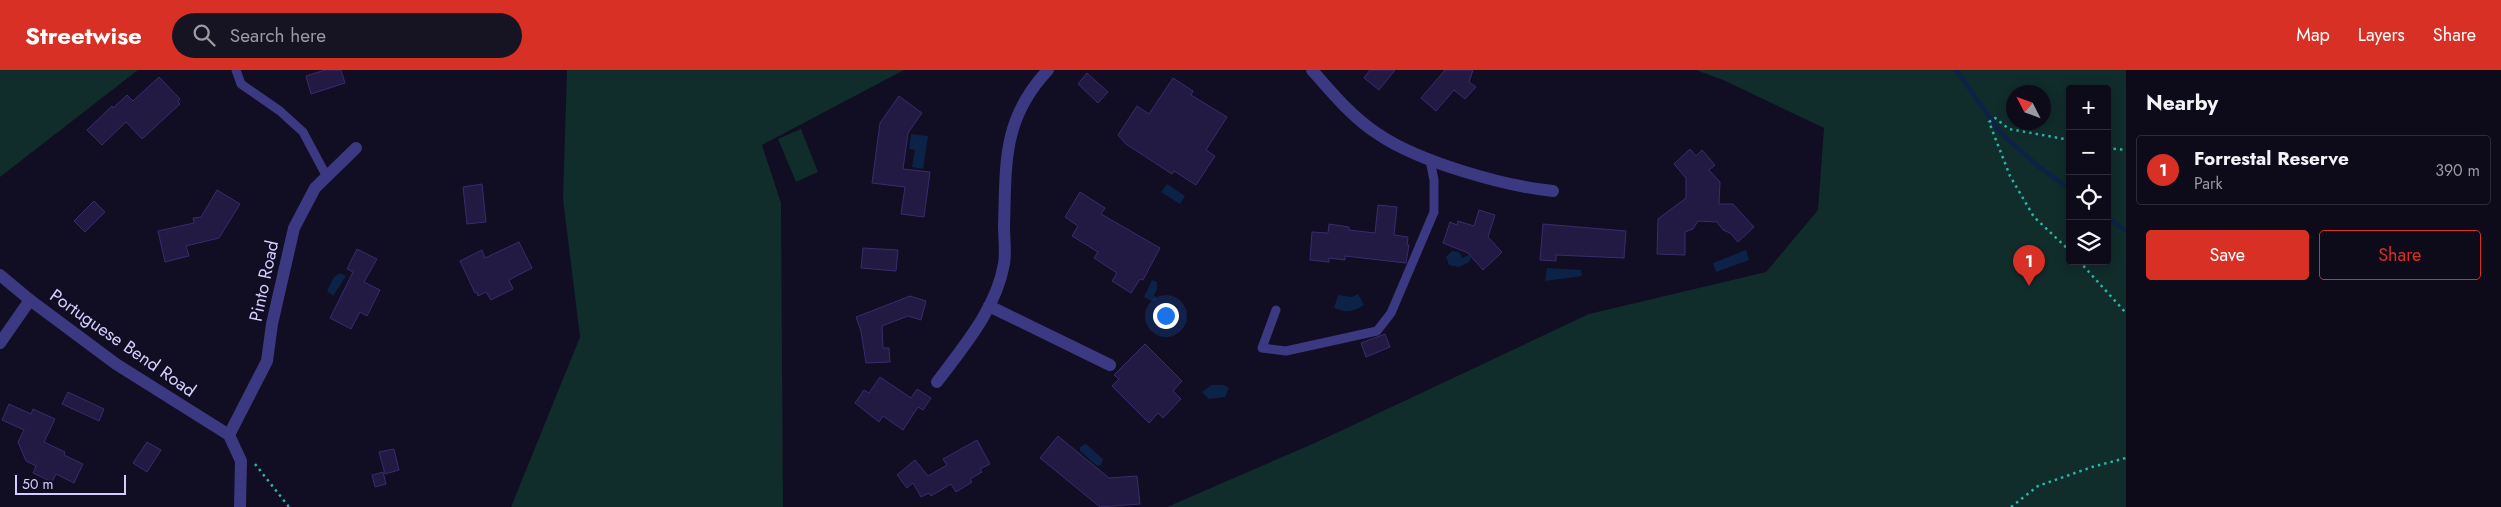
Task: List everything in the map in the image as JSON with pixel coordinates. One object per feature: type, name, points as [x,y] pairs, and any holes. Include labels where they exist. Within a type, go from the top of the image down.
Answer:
[{"type":"street","points":[[937,382],[965,345],[989,306],[997,287],[1004,262],[1009,140],[1019,108],[1048,70]]},
{"type":"street","points":[[1312,70],[1330,92],[1380,136],[1430,160],[1526,189],[1553,191]]},
{"type":"street","name":"Pinto Road","points":[[229,435],[267,362],[272,324],[294,228],[315,188],[356,148]]},
{"type":"street","name":"Portuguese Bend Road","points":[[0,275],[30,300],[116,364],[229,435]]},
{"type":"street","points":[[0,343],[30,300]]},
{"type":"street","points":[[989,306],[1110,365]]},
{"type":"street","points":[[229,435],[241,461],[240,507]]},
{"type":"lane","points":[[236,70],[241,84],[280,111],[303,132],[327,177]]},
{"type":"lane","points":[[1276,310],[1262,348],[1286,351],[1377,331],[1391,314],[1434,212],[1434,180],[1430,160]]},
{"type":"path","points":[[2066,139],[2009,129],[1995,118],[1989,122],[2010,176],[2034,217],[2066,247]]},
{"type":"path","points":[[2111,148],[2126,150]]},
{"type":"path","points":[[2083,265],[2126,314]]},
{"type":"path","points":[[2010,507],[2038,486],[2092,467],[2126,458]]},
{"type":"path","points":[[252,461],[289,507]]},
{"type":"green space","points":[[0,70],[138,70],[0,177]]},
{"type":"green space","points":[[567,70],[904,70],[762,145],[781,203],[783,507],[511,507],[580,337],[563,199]]},
{"type":"green space","points":[[1696,70],[2126,70],[2126,507],[1167,507],[1317,442],[1589,314],[1766,272],[1818,210],[1824,128],[1723,80]]},
{"type":"green space","points":[[801,129],[818,172],[796,182],[778,139]]},
{"type":"water","points":[[911,134],[928,136],[923,169],[912,167],[915,150],[909,149]]},
{"type":"water","points":[[1167,184],[1185,196],[1180,204],[1161,192]]},
{"type":"water","points":[[1746,250],[1749,260],[1716,272],[1713,263]]},
{"type":"water","points":[[1452,251],[1459,252],[1463,258],[1469,255],[1471,257],[1469,262],[1459,267],[1449,265],[1446,257]]},
{"type":"water","points":[[1547,268],[1581,270],[1582,276],[1545,281]]},
{"type":"water","points":[[340,273],[346,276],[333,296],[327,291],[334,277]]},
{"type":"water","points":[[1152,280],[1157,282],[1157,289],[1154,295],[1157,299],[1152,301],[1144,297]]},
{"type":"water","points":[[1358,294],[1364,305],[1346,311],[1334,308],[1338,295],[1352,297]]},
{"type":"water","points":[[1211,385],[1224,385],[1229,388],[1225,397],[1209,399],[1202,392]]},
{"type":"water","points":[[1086,444],[1103,459],[1101,465],[1097,466],[1080,451],[1080,447]]},
{"type":"building","points":[[325,70],[341,70],[345,83],[311,94],[306,76]]},
{"type":"building","points":[[1370,70],[1395,70],[1379,90],[1364,78]]},
{"type":"building","points":[[1445,70],[1473,70],[1469,82],[1476,87],[1465,99],[1454,90],[1436,111],[1421,98]]},
{"type":"building","points":[[1087,73],[1108,92],[1098,103],[1078,84]]},
{"type":"building","points":[[159,77],[180,99],[178,102],[180,104],[142,139],[126,122],[102,145],[87,130],[112,106],[113,108],[127,95],[133,101]]},
{"type":"building","points":[[1173,78],[1193,91],[1191,95],[1227,117],[1206,150],[1215,156],[1196,185],[1174,171],[1172,174],[1126,144],[1118,135],[1137,106],[1149,114]]},
{"type":"building","points":[[899,96],[922,113],[908,133],[903,169],[930,172],[924,217],[901,214],[905,187],[872,183],[880,123]]},
{"type":"building","points":[[1690,149],[1696,156],[1702,150],[1715,165],[1709,170],[1720,182],[1719,204],[1733,204],[1754,227],[1738,242],[1730,233],[1723,230],[1717,222],[1698,221],[1693,229],[1685,232],[1685,255],[1657,254],[1658,219],[1686,198],[1686,178],[1674,164]]},
{"type":"building","points":[[482,184],[486,222],[467,224],[463,187]]},
{"type":"building","points":[[217,190],[240,204],[219,238],[186,246],[189,256],[165,262],[158,231],[194,223],[193,218],[201,217]]},
{"type":"building","points":[[1080,192],[1105,208],[1101,214],[1160,248],[1143,280],[1140,279],[1131,293],[1112,281],[1117,273],[1094,258],[1098,252],[1072,236],[1078,226],[1065,217]]},
{"type":"building","points":[[94,201],[105,212],[85,232],[74,221]]},
{"type":"building","points":[[1378,205],[1397,207],[1394,235],[1408,237],[1407,245],[1409,245],[1406,263],[1345,256],[1345,260],[1329,258],[1329,262],[1310,260],[1312,232],[1328,233],[1329,224],[1349,227],[1349,230],[1375,233]]},
{"type":"building","points":[[1479,210],[1495,215],[1488,237],[1502,252],[1483,270],[1468,253],[1443,243],[1450,222],[1457,225],[1458,221],[1474,226]]},
{"type":"building","points":[[1543,224],[1626,231],[1624,258],[1556,255],[1556,261],[1540,260]]},
{"type":"building","points":[[519,242],[532,268],[509,280],[513,289],[491,300],[486,292],[478,296],[460,261],[482,250],[485,258]]},
{"type":"building","points":[[863,248],[898,250],[896,271],[861,268]]},
{"type":"building","points":[[357,249],[377,259],[364,282],[380,290],[367,316],[360,312],[351,329],[330,318],[353,272],[347,269]]},
{"type":"building","points":[[910,296],[926,301],[921,320],[908,316],[882,326],[883,348],[889,348],[890,362],[866,363],[861,331],[856,317]]},
{"type":"building","points":[[1385,334],[1390,347],[1366,357],[1361,343]]},
{"type":"building","points":[[1145,344],[1182,381],[1173,391],[1181,399],[1163,418],[1158,413],[1149,423],[1112,386],[1119,379],[1114,375]]},
{"type":"building","points":[[880,377],[911,398],[917,389],[931,398],[923,410],[918,407],[903,430],[883,416],[879,422],[855,403],[864,390],[869,393]]},
{"type":"building","points":[[68,392],[104,409],[99,421],[62,404]]},
{"type":"building","points":[[9,404],[31,414],[33,409],[55,419],[44,442],[65,452],[64,455],[83,464],[74,483],[56,474],[52,482],[33,473],[36,466],[26,461],[18,442],[24,430],[2,420]]},
{"type":"building","points":[[1058,436],[1109,478],[1137,476],[1140,504],[1100,507],[1040,458]]},
{"type":"building","points":[[977,440],[990,464],[980,469],[982,472],[970,479],[972,482],[956,492],[951,484],[931,496],[929,493],[921,497],[913,483],[907,488],[897,475],[915,460],[928,476],[947,465],[943,459]]},
{"type":"building","points":[[147,442],[161,450],[147,472],[133,463]]},
{"type":"building","points":[[394,449],[399,470],[385,474],[379,452]]},
{"type":"building","points":[[383,472],[386,484],[375,487],[372,475]]},
{"type":"waterway","points":[[1956,70],[2001,133],[2039,167],[2066,186]]},
{"type":"waterway","points":[[2111,220],[2126,231]]},
{"type":"place","name":"Forrestal Reserve","points":[[2029,286]]}]
